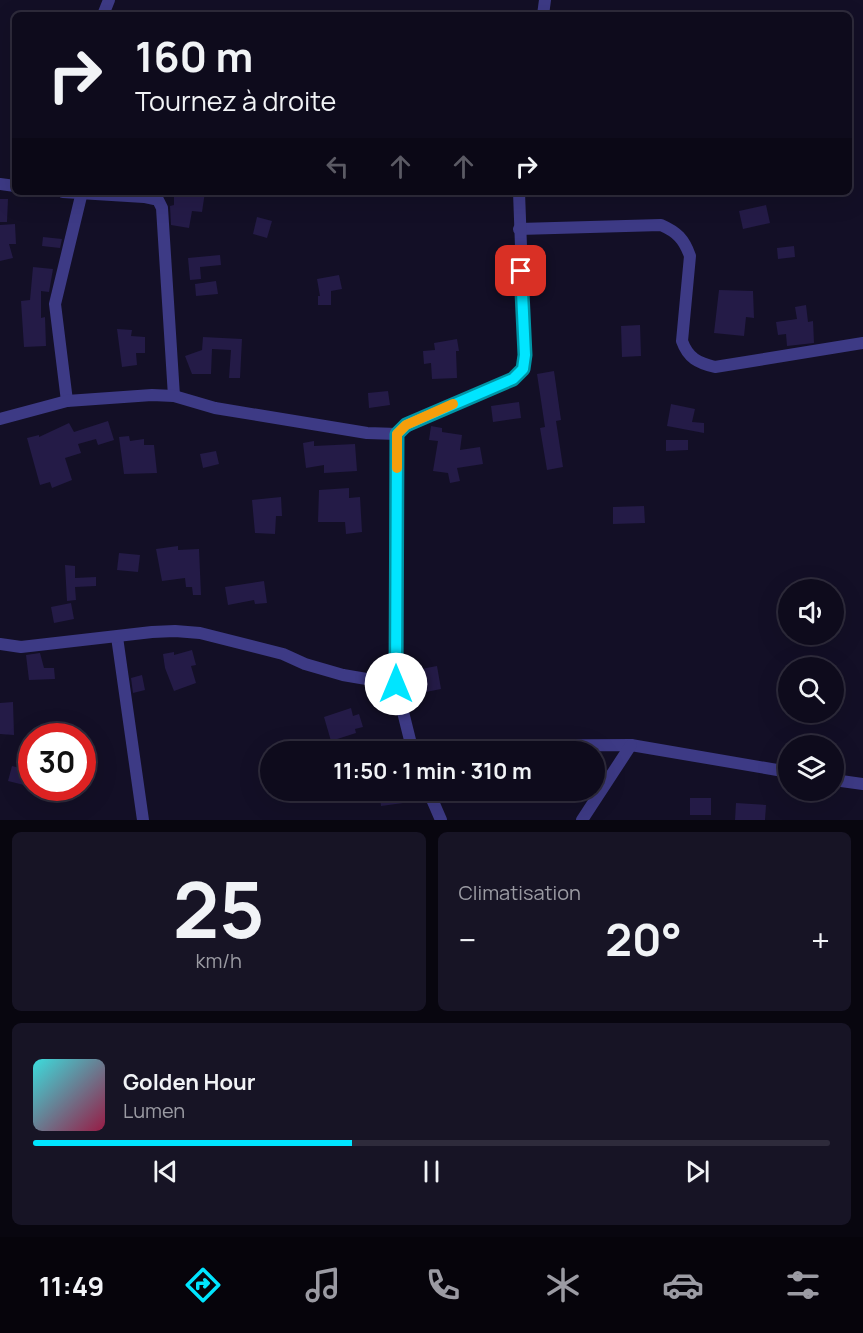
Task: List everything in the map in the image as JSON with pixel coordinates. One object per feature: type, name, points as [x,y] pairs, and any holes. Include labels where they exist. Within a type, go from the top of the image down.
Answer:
[{"type":"street","points":[[67,401],[55,304],[82,195]]},
{"type":"street","points":[[123,195],[144,196],[158,200],[162,208],[174,396]]},
{"type":"street","points":[[410,741],[396,684],[397,434],[406,425],[513,379],[523,369],[525,355],[519,195]]},
{"type":"street","points":[[519,230],[661,225],[675,231],[686,244],[690,256],[682,341],[686,352],[699,363],[715,368],[863,343]]},
{"type":"street","points":[[0,419],[67,401],[152,395],[174,396],[215,408],[367,433],[397,434]]},
{"type":"street","points":[[0,644],[21,647],[174,631],[200,633],[283,654],[305,664],[343,675],[396,684]]},
{"type":"street","points":[[117,637],[143,820]]},
{"type":"street","points":[[605,745],[631,745],[778,770]]},
{"type":"street","points":[[582,820],[631,745]]},
{"type":"street","points":[[844,781],[863,784]]},
{"type":"street","points":[[433,801],[441,820]]},
{"type":"building","points":[[174,195],[205,195],[202,212],[192,211],[189,228],[171,225],[170,206],[174,205]]},
{"type":"building","points":[[0,199],[8,199],[7,222],[0,222]]},
{"type":"building","points":[[766,205],[770,223],[743,229],[739,211]]},
{"type":"building","points":[[257,217],[272,221],[267,238],[253,234]]},
{"type":"building","points":[[15,224],[16,244],[9,244],[13,258],[0,261],[0,225]]},
{"type":"building","points":[[43,237],[62,239],[60,248],[42,246]]},
{"type":"building","points":[[794,246],[795,257],[778,259],[777,248]]},
{"type":"building","points":[[220,255],[221,265],[200,267],[201,279],[190,280],[188,258]]},
{"type":"building","points":[[33,267],[53,269],[49,292],[41,291],[41,318],[45,317],[46,346],[24,347],[21,301],[30,300]]},
{"type":"building","points":[[339,275],[342,289],[331,291],[331,305],[318,305],[318,296],[320,296],[317,279]]},
{"type":"building","points":[[216,281],[218,294],[196,296],[195,284]]},
{"type":"building","points":[[719,290],[753,291],[754,318],[746,317],[744,336],[714,333]]},
{"type":"building","points":[[806,305],[808,322],[813,321],[814,343],[787,346],[786,334],[778,335],[776,322],[797,319],[795,307]]},
{"type":"building","points":[[640,325],[641,356],[622,357],[621,326]]},
{"type":"building","points":[[117,329],[132,330],[131,336],[145,337],[145,353],[136,353],[137,365],[122,367]]},
{"type":"building","points":[[203,337],[242,339],[240,378],[229,378],[231,350],[212,349],[211,374],[192,374],[185,356],[202,350]]},
{"type":"building","points":[[457,339],[459,351],[456,351],[457,378],[432,379],[431,363],[424,364],[423,351],[435,350],[434,343]]},
{"type":"building","points":[[554,371],[561,420],[556,421],[563,467],[547,470],[540,428],[545,427],[537,374]]},
{"type":"building","points":[[388,391],[390,405],[369,408],[368,393]]},
{"type":"building","points":[[519,402],[521,418],[493,422],[491,406]]},
{"type":"building","points":[[671,404],[695,409],[692,422],[704,423],[704,433],[667,426]]},
{"type":"building","points":[[108,421],[114,440],[98,445],[96,439],[78,444],[81,453],[65,458],[72,480],[52,488],[50,482],[40,485],[27,438],[39,435],[39,437],[69,423],[74,432]]},
{"type":"building","points":[[431,426],[442,428],[442,432],[462,435],[460,450],[480,447],[483,464],[457,468],[460,481],[450,483],[448,473],[433,471],[438,441],[429,440]]},
{"type":"building","points":[[129,436],[130,441],[144,439],[144,445],[154,445],[157,473],[124,474],[119,437]]},
{"type":"building","points":[[666,440],[688,440],[688,450],[666,451]]},
{"type":"building","points":[[314,441],[314,446],[355,444],[357,471],[324,473],[324,465],[306,468],[303,443]]},
{"type":"building","points":[[216,451],[219,464],[203,468],[200,454]]},
{"type":"building","points":[[349,488],[349,498],[360,497],[362,532],[346,534],[345,522],[318,522],[319,490]]},
{"type":"building","points":[[281,497],[282,516],[276,516],[275,534],[255,533],[252,500]]},
{"type":"building","points":[[644,506],[645,523],[613,524],[613,507]]},
{"type":"building","points":[[178,546],[178,550],[199,549],[201,595],[193,595],[192,587],[186,587],[185,578],[162,581],[156,549]]},
{"type":"building","points":[[119,553],[140,555],[138,572],[117,570]]},
{"type":"building","points":[[65,565],[75,566],[75,578],[96,577],[96,586],[75,587],[76,600],[67,601]]},
{"type":"building","points":[[264,581],[267,603],[255,604],[254,600],[228,605],[225,587]]},
{"type":"building","points":[[71,603],[74,619],[54,623],[51,607]]},
{"type":"building","points":[[192,650],[196,665],[191,666],[196,683],[174,691],[165,668],[163,654],[174,652],[174,655]]},
{"type":"building","points":[[40,653],[44,668],[54,668],[55,679],[29,680],[26,655]]},
{"type":"building","points":[[437,666],[441,689],[421,693],[416,670]]},
{"type":"building","points":[[142,675],[145,690],[133,693],[131,678]]},
{"type":"building","points":[[13,702],[14,735],[0,734],[0,703]]},
{"type":"building","points":[[351,708],[353,716],[359,714],[363,727],[355,729],[356,733],[331,741],[324,717]]},
{"type":"building","points":[[12,766],[18,768],[18,784],[8,781]]},
{"type":"building","points":[[690,798],[711,798],[711,815],[690,815]]},
{"type":"building","points":[[380,801],[418,801],[381,806]]},
{"type":"building","points":[[736,803],[766,805],[765,820],[735,820]]},
{"type":"slow traffic","points":[[397,468],[397,434],[406,425],[453,404]]},
{"type":"route","points":[[396,684],[397,434],[406,425],[416,420],[513,379],[523,369],[525,355],[521,271]]}]
